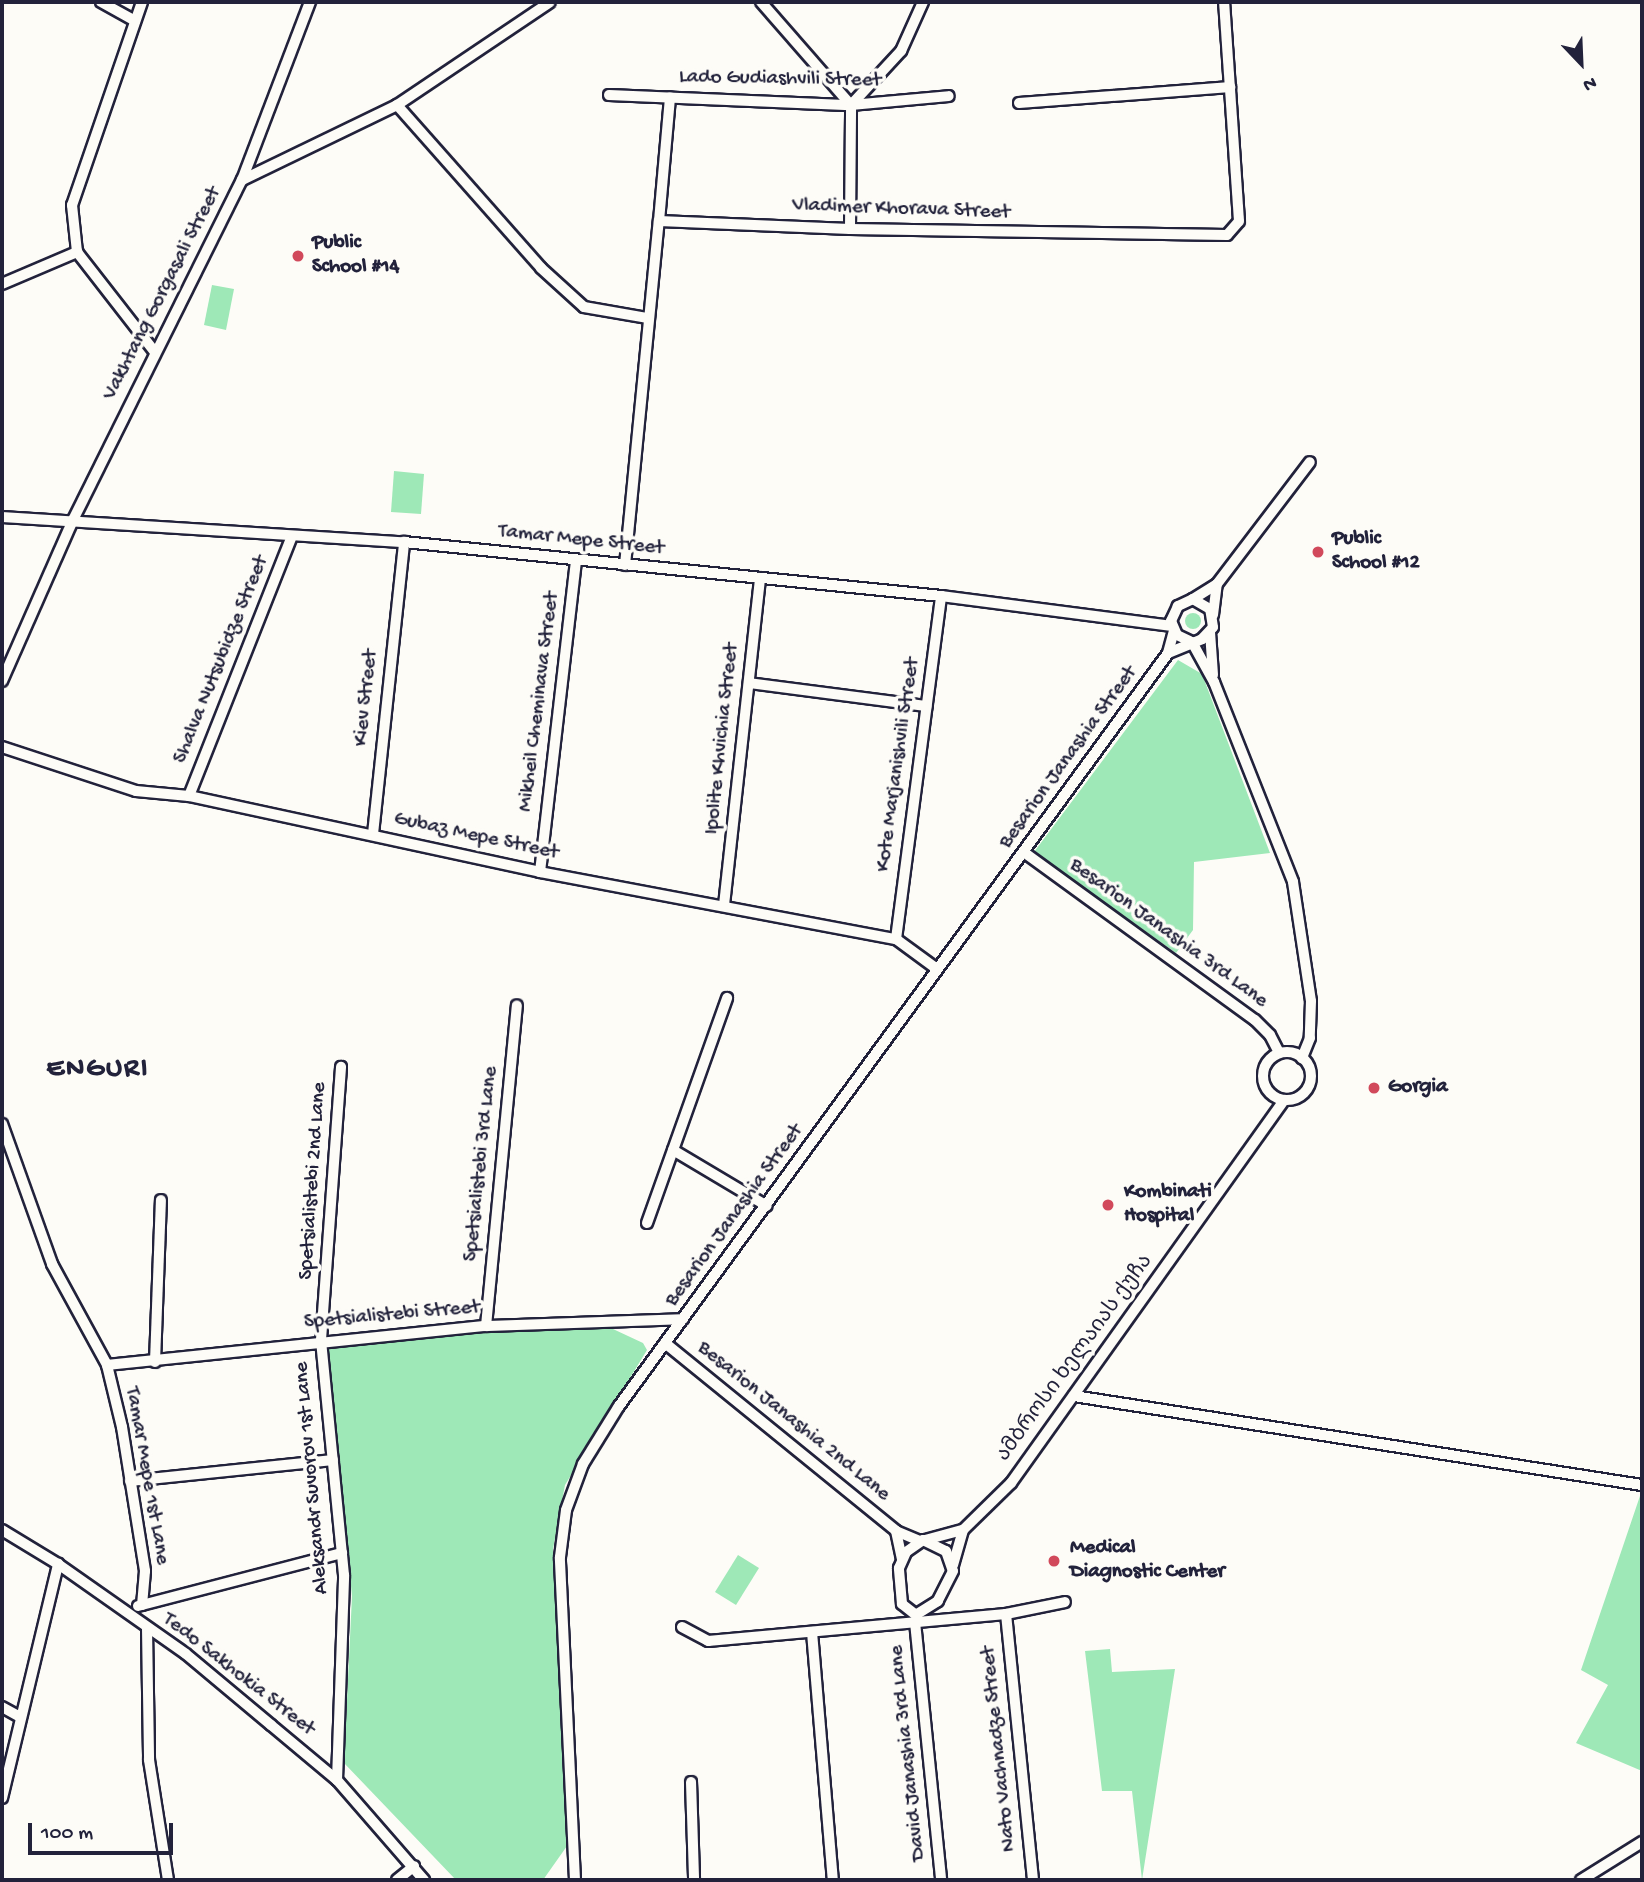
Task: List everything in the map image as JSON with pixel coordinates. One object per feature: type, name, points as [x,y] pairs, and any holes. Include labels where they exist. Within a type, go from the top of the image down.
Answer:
[{"type":"street","points":[[101,2],[135,21]]},
{"type":"street","points":[[142,2],[72,205],[77,252],[154,351]]},
{"type":"street","points":[[243,180],[310,2]]},
{"type":"street","name":"Vakhtang Gorgasali Street","points":[[73,520],[154,351],[243,180],[397,105],[550,2]]},
{"type":"street","points":[[761,2],[851,105],[850,229]]},
{"type":"street","points":[[851,105],[901,51],[923,2]]},
{"type":"street","name":"Vladimer Khorava Street","points":[[659,221],[850,229],[1227,234],[1239,222],[1224,2]]},
{"type":"street","points":[[1019,103],[1230,87]]},
{"type":"street","name":"Lado Gudiashvili Street","points":[[610,94],[851,105],[949,96]]},
{"type":"street","points":[[625,565],[670,97]]},
{"type":"street","points":[[397,105],[528,253],[584,307],[648,318]]},
{"type":"street","points":[[2,285],[77,252]]},
{"type":"street","points":[[1154,621],[1217,584],[1310,462]]},
{"type":"street","name":"Tamar Mepe Street","points":[[2,517],[73,520],[291,538],[404,542],[941,596],[1154,621],[1173,629]]},
{"type":"street","points":[[2,681],[73,520]]},
{"type":"street","name":"Shalva Nutsubidze Street","points":[[188,796],[291,538]]},
{"type":"street","name":"Kiev Street","points":[[373,834],[404,542]]},
{"type":"street","name":"Mikheil Cheminava Street","points":[[540,872],[576,560]]},
{"type":"street","name":"Ipolite Khvichia Street","points":[[724,905],[760,578]]},
{"type":"street","points":[[1214,681],[1210,632],[1217,584]]},
{"type":"street","name":"Kote Marjanishvili Street","points":[[895,939],[941,596]]},
{"type":"street","points":[[1193,600],[1205,604],[1213,615]]},
{"type":"street","points":[[1168,653],[1178,606]]},
{"type":"street","points":[[1173,629],[1191,642],[1214,681],[1293,882],[1311,1000],[1310,1038],[1303,1058]]},
{"type":"street","points":[[1168,653],[1210,632]]},
{"type":"street","name":"Besarion Janashia Street","points":[[575,1880],[560,1557],[566,1510],[583,1464],[665,1343],[937,969],[1025,853],[1168,653]]},
{"type":"street","points":[[748,683],[927,706]]},
{"type":"street","name":"Gubaz Mepe Street","points":[[2,747],[136,791],[188,796],[540,872],[895,939],[937,969]]},
{"type":"street","name":"Besarion Janashia 3rd Lane","points":[[1025,853],[1255,1020],[1270,1035],[1279,1053]]},
{"type":"street","points":[[648,1223],[727,998]]},
{"type":"street","name":"Spetsialistebi 3rd Lane","points":[[486,1326],[517,1005]]},
{"type":"street","points":[[1279,1053],[1303,1058],[1309,1067],[1310,1083],[1300,1096],[1284,1100],[1269,1093],[1263,1078],[1266,1063],[1279,1053]]},
{"type":"street","name":"Spetsialistebi 2nd Lane","points":[[321,1340],[341,1067]]},
{"type":"street","name":"ამბროსი ხელაიას ქუჩა","points":[[963,1530],[1011,1483],[1284,1100]]},
{"type":"street","name":"Tamar Mepe 1st Lane","points":[[2,1124],[52,1264],[107,1365],[145,1571],[142,1605]]},
{"type":"street","points":[[673,1150],[767,1206]]},
{"type":"street","points":[[155,1362],[161,1200]]},
{"type":"street","name":"Spetsialistebi Street","points":[[107,1365],[155,1362],[321,1340],[486,1326],[683,1319]]},
{"type":"street","name":"Aleksandr Suvorov 1st Lane","points":[[321,1340],[342,1553],[337,1780]]},
{"type":"street","name":"Besarion Janashia 2nd Lane","points":[[665,1343],[896,1531],[922,1541]]},
{"type":"street","points":[[1074,1396],[1642,1485]]},
{"type":"street","points":[[130,1481],[333,1460]]},
{"type":"street","name":"Tedo Sakhokia Street","points":[[2,1530],[58,1564],[186,1654],[337,1780],[424,1880]]},
{"type":"street","points":[[896,1531],[902,1559],[902,1604],[915,1622],[931,1609],[946,1591],[963,1530]]},
{"type":"street","points":[[902,1559],[922,1541],[963,1530]]},
{"type":"street","points":[[922,1541],[940,1545],[953,1565]]},
{"type":"street","points":[[124,1609],[342,1553]]},
{"type":"street","points":[[2,1798],[58,1564]]},
{"type":"street","name":"David Janashia 3rd Lane","points":[[682,1627],[708,1641],[1006,1614],[1065,1602]]},
{"type":"street","points":[[902,1604],[916,1615],[931,1609]]},
{"type":"street","name":"Nato Vachnadze Street","points":[[1006,1614],[1033,1880]]},
{"type":"street","name":"David Janashia 3rd Lane","points":[[915,1622],[941,1880]]},
{"type":"street","points":[[147,1628],[149,1760],[168,1880]]},
{"type":"street","points":[[811,1632],[833,1880]]},
{"type":"street","points":[[2,1707],[20,1717]]},
{"type":"street","points":[[691,1782],[694,1880]]},
{"type":"street","points":[[1581,1880],[1642,1842]]},
{"type":"street","points":[[397,1880],[414,1866]]},
{"type":"green space","points":[[212,285],[234,289],[226,330],[204,325]]},
{"type":"green space","points":[[394,471],[424,474],[421,514],[391,512]]},
{"type":"green space","points":[[1190,613],[1196,613],[1201,621],[1199,627],[1190,629],[1185,624],[1185,618]]},
{"type":"green space","points":[[1178,660],[1202,674],[1270,853],[1194,862],[1193,930],[1176,953],[1034,852]]},
{"type":"green space","points":[[570,1326],[613,1329],[643,1343],[647,1350],[565,1485],[553,1549],[567,1846],[543,1880],[456,1880],[344,1763],[352,1596],[328,1350],[332,1345]]},
{"type":"green space","points":[[1642,1490],[1642,1771],[1576,1743],[1608,1685],[1581,1670]]},
{"type":"green space","points":[[738,1555],[759,1568],[736,1605],[715,1592]]},
{"type":"green space","points":[[1110,1649],[1112,1672],[1175,1669],[1142,1880],[1132,1791],[1102,1791],[1085,1651]]},
{"type":"place","name":"Public School #14","points":[[298,256]]},
{"type":"place","name":"Public School #12","points":[[1318,552]]},
{"type":"place","name":"Gorgia","points":[[1374,1088]]},
{"type":"place","name":"Kombinati Hospital","points":[[1108,1205]]},
{"type":"place","name":"Medical Diagnostic Center","points":[[1054,1561]]},
{"type":"district","name":"ENGURI","points":[[98,1070]]}]
